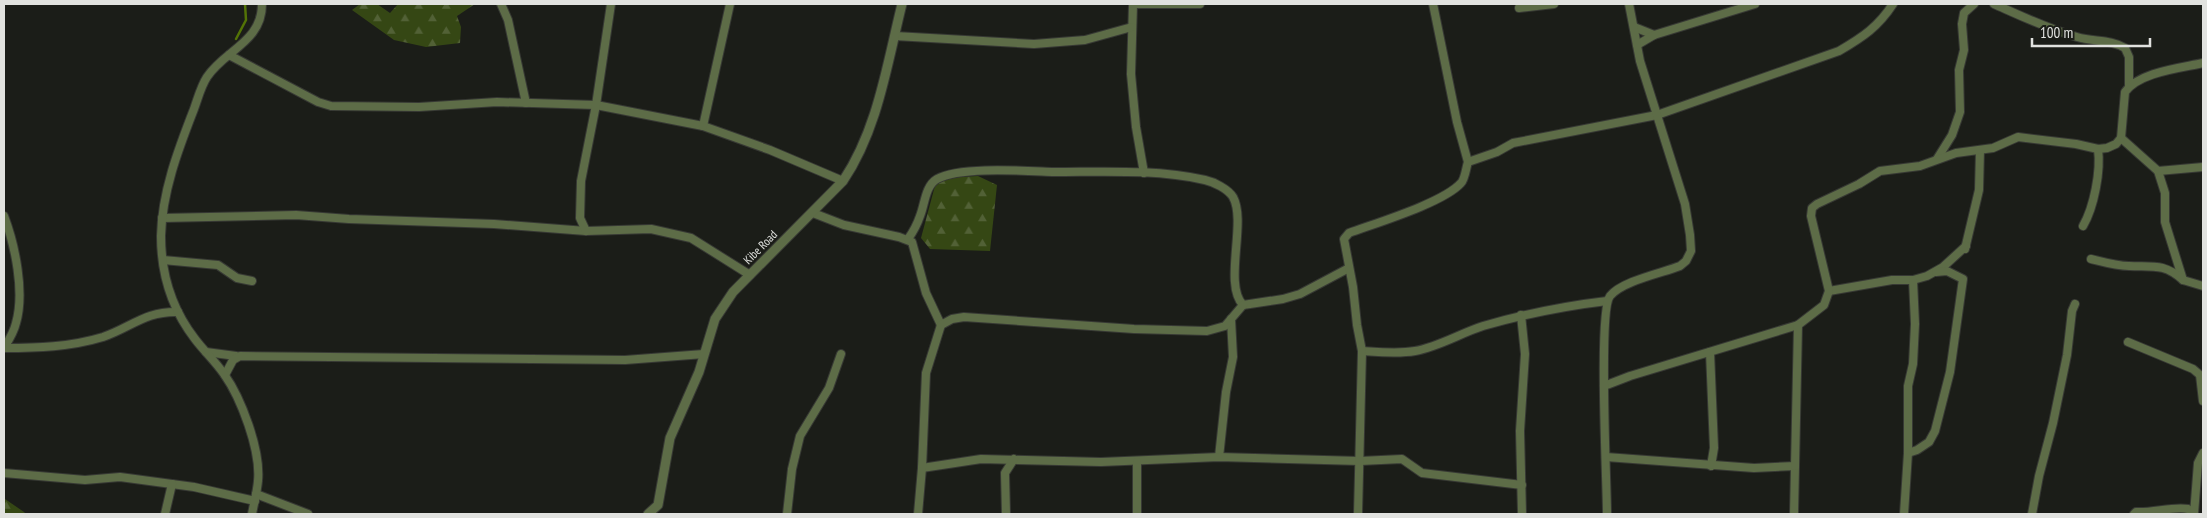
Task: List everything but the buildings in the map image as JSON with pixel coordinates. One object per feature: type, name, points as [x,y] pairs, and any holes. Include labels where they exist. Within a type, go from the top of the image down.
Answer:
[{"type":"street","points":[[252,514],[259,480],[254,446],[237,396],[225,375],[194,338],[170,298],[164,279],[162,218],[172,171],[206,78],[254,33],[259,22],[262,4]]},
{"type":"street","points":[[501,4],[508,20],[526,103]]},
{"type":"street","points":[[586,231],[580,218],[581,181],[596,105],[611,4]]},
{"type":"street","points":[[703,126],[730,4]]},
{"type":"street","name":"Kibe Road","points":[[650,514],[658,505],[670,438],[699,372],[716,320],[724,304],[843,181],[856,161],[868,135],[902,4]]},
{"type":"street","points":[[1144,173],[1133,98],[1133,4],[1200,4]]},
{"type":"street","points":[[1358,514],[1362,350],[1356,325],[1354,287],[1344,239],[1349,233],[1408,212],[1446,195],[1462,183],[1468,162],[1457,122],[1433,4]]},
{"type":"street","points":[[1519,8],[1554,4]]},
{"type":"street","points":[[1607,514],[1604,352],[1607,301],[1614,292],[1627,284],[1680,266],[1686,261],[1691,251],[1685,204],[1647,86],[1629,4]]},
{"type":"street","points":[[1637,46],[1654,35],[1738,6],[1755,4]]},
{"type":"street","points":[[1468,162],[1490,155],[1504,146],[1526,139],[1657,115],[1839,51],[1866,35],[1886,15],[1893,4]]},
{"type":"street","points":[[1937,159],[1952,134],[1960,112],[1958,70],[1964,50],[1962,24],[1964,13],[1974,4]]},
{"type":"street","points":[[1994,4],[2076,37],[2094,41],[2114,42],[2125,48],[2129,58],[2129,86]]},
{"type":"street","points":[[894,36],[1034,44],[1084,40],[1132,27]]},
{"type":"street","points":[[1634,27],[1654,35]]},
{"type":"street","points":[[229,55],[318,102],[331,106],[419,107],[497,102],[596,105],[703,126],[770,150],[843,181]]},
{"type":"street","points":[[1604,386],[1630,376],[1798,325],[1824,305],[1828,291],[1811,216],[1812,208],[1880,171],[1920,166],[1956,153],[1993,148],[2018,137],[2098,149],[2107,148],[2116,144],[2121,138],[2125,92],[2129,86],[2156,74],[2203,63]]},
{"type":"street","points":[[2121,138],[2158,171],[2165,193],[2165,222],[2183,280]]},
{"type":"street","points":[[2083,226],[2093,206],[2100,160],[2098,149]]},
{"type":"street","points":[[1936,272],[1965,248],[1979,190],[1980,150]]},
{"type":"street","points":[[2158,171],[2203,167]]},
{"type":"street","points":[[908,240],[921,214],[929,188],[935,180],[944,176],[985,171],[1144,173],[1208,180],[1226,189],[1234,198],[1237,212],[1236,287],[1238,300],[1243,305]]},
{"type":"street","points":[[813,213],[844,225],[908,240],[915,247],[926,293],[941,325]]},
{"type":"street","points":[[162,218],[296,215],[349,219],[494,224],[586,231],[650,229],[678,234],[705,245],[750,275]]},
{"type":"street","points":[[4,216],[14,244],[17,262],[18,307],[16,323],[4,348],[40,348],[83,342],[105,336],[161,312],[178,312]]},
{"type":"street","points":[[569,229],[580,218]]},
{"type":"street","points":[[2091,259],[2128,266],[2160,266],[2172,271],[2183,280],[2203,286]]},
{"type":"street","points":[[163,260],[218,265],[237,278],[252,281]]},
{"type":"street","points":[[918,514],[926,373],[941,325],[952,318],[964,317],[1134,329],[1207,331],[1218,329],[1231,319],[1243,305],[1283,299],[1300,294],[1349,268]]},
{"type":"street","points":[[1828,291],[1892,280],[1914,280],[1936,272],[1947,271],[1963,279],[1950,372],[1935,430],[1929,442],[1917,450],[1908,453]]},
{"type":"street","points":[[1904,514],[1908,453],[1908,386],[1913,364],[1915,324],[1914,280]]},
{"type":"street","points":[[1362,350],[1416,351],[1478,328],[1521,315],[1546,309],[1607,301]]},
{"type":"street","points":[[2032,514],[2039,476],[2053,423],[2066,356],[2072,311],[2075,304]]},
{"type":"street","points":[[1521,315],[1526,354],[1520,431],[1522,514]]},
{"type":"street","points":[[1219,457],[1226,392],[1234,358],[1231,319]]},
{"type":"street","points":[[1794,514],[1798,325]]},
{"type":"street","points":[[2128,342],[2193,369],[2200,375],[2203,401]]},
{"type":"street","points":[[206,352],[236,356],[625,360],[704,354]]},
{"type":"street","points":[[1710,352],[1714,448],[1711,466]]},
{"type":"street","points":[[786,514],[792,470],[800,436],[829,388],[842,354]]},
{"type":"street","points":[[225,375],[236,356]]},
{"type":"street","points":[[2134,514],[2136,512],[2185,508],[2194,514],[2198,463],[2203,453]]},
{"type":"street","points":[[922,468],[975,460],[1014,459],[1060,462],[1137,462],[1219,457],[1360,461],[1402,459],[1422,473],[1522,485]]},
{"type":"street","points":[[1606,457],[1659,460],[1711,466],[1754,468],[1795,466]]},
{"type":"street","points":[[1006,514],[1005,473],[1014,459]]},
{"type":"street","points":[[1136,514],[1137,462]]},
{"type":"street","points":[[4,473],[85,480],[120,477],[172,484],[255,498],[308,514]]},
{"type":"street","points":[[165,514],[172,484]]},
{"type":"green space","points":[[360,4],[377,4],[390,13],[398,4],[475,4],[457,16],[461,27],[460,43],[426,47],[394,40],[352,10]]},
{"type":"green space","points":[[978,176],[997,185],[990,251],[930,249],[921,238],[936,182],[958,177]]},
{"type":"green space","points":[[5,499],[24,512],[26,514],[4,514]]},
{"type":"waterway","points":[[236,39],[246,20],[245,4]]}]
